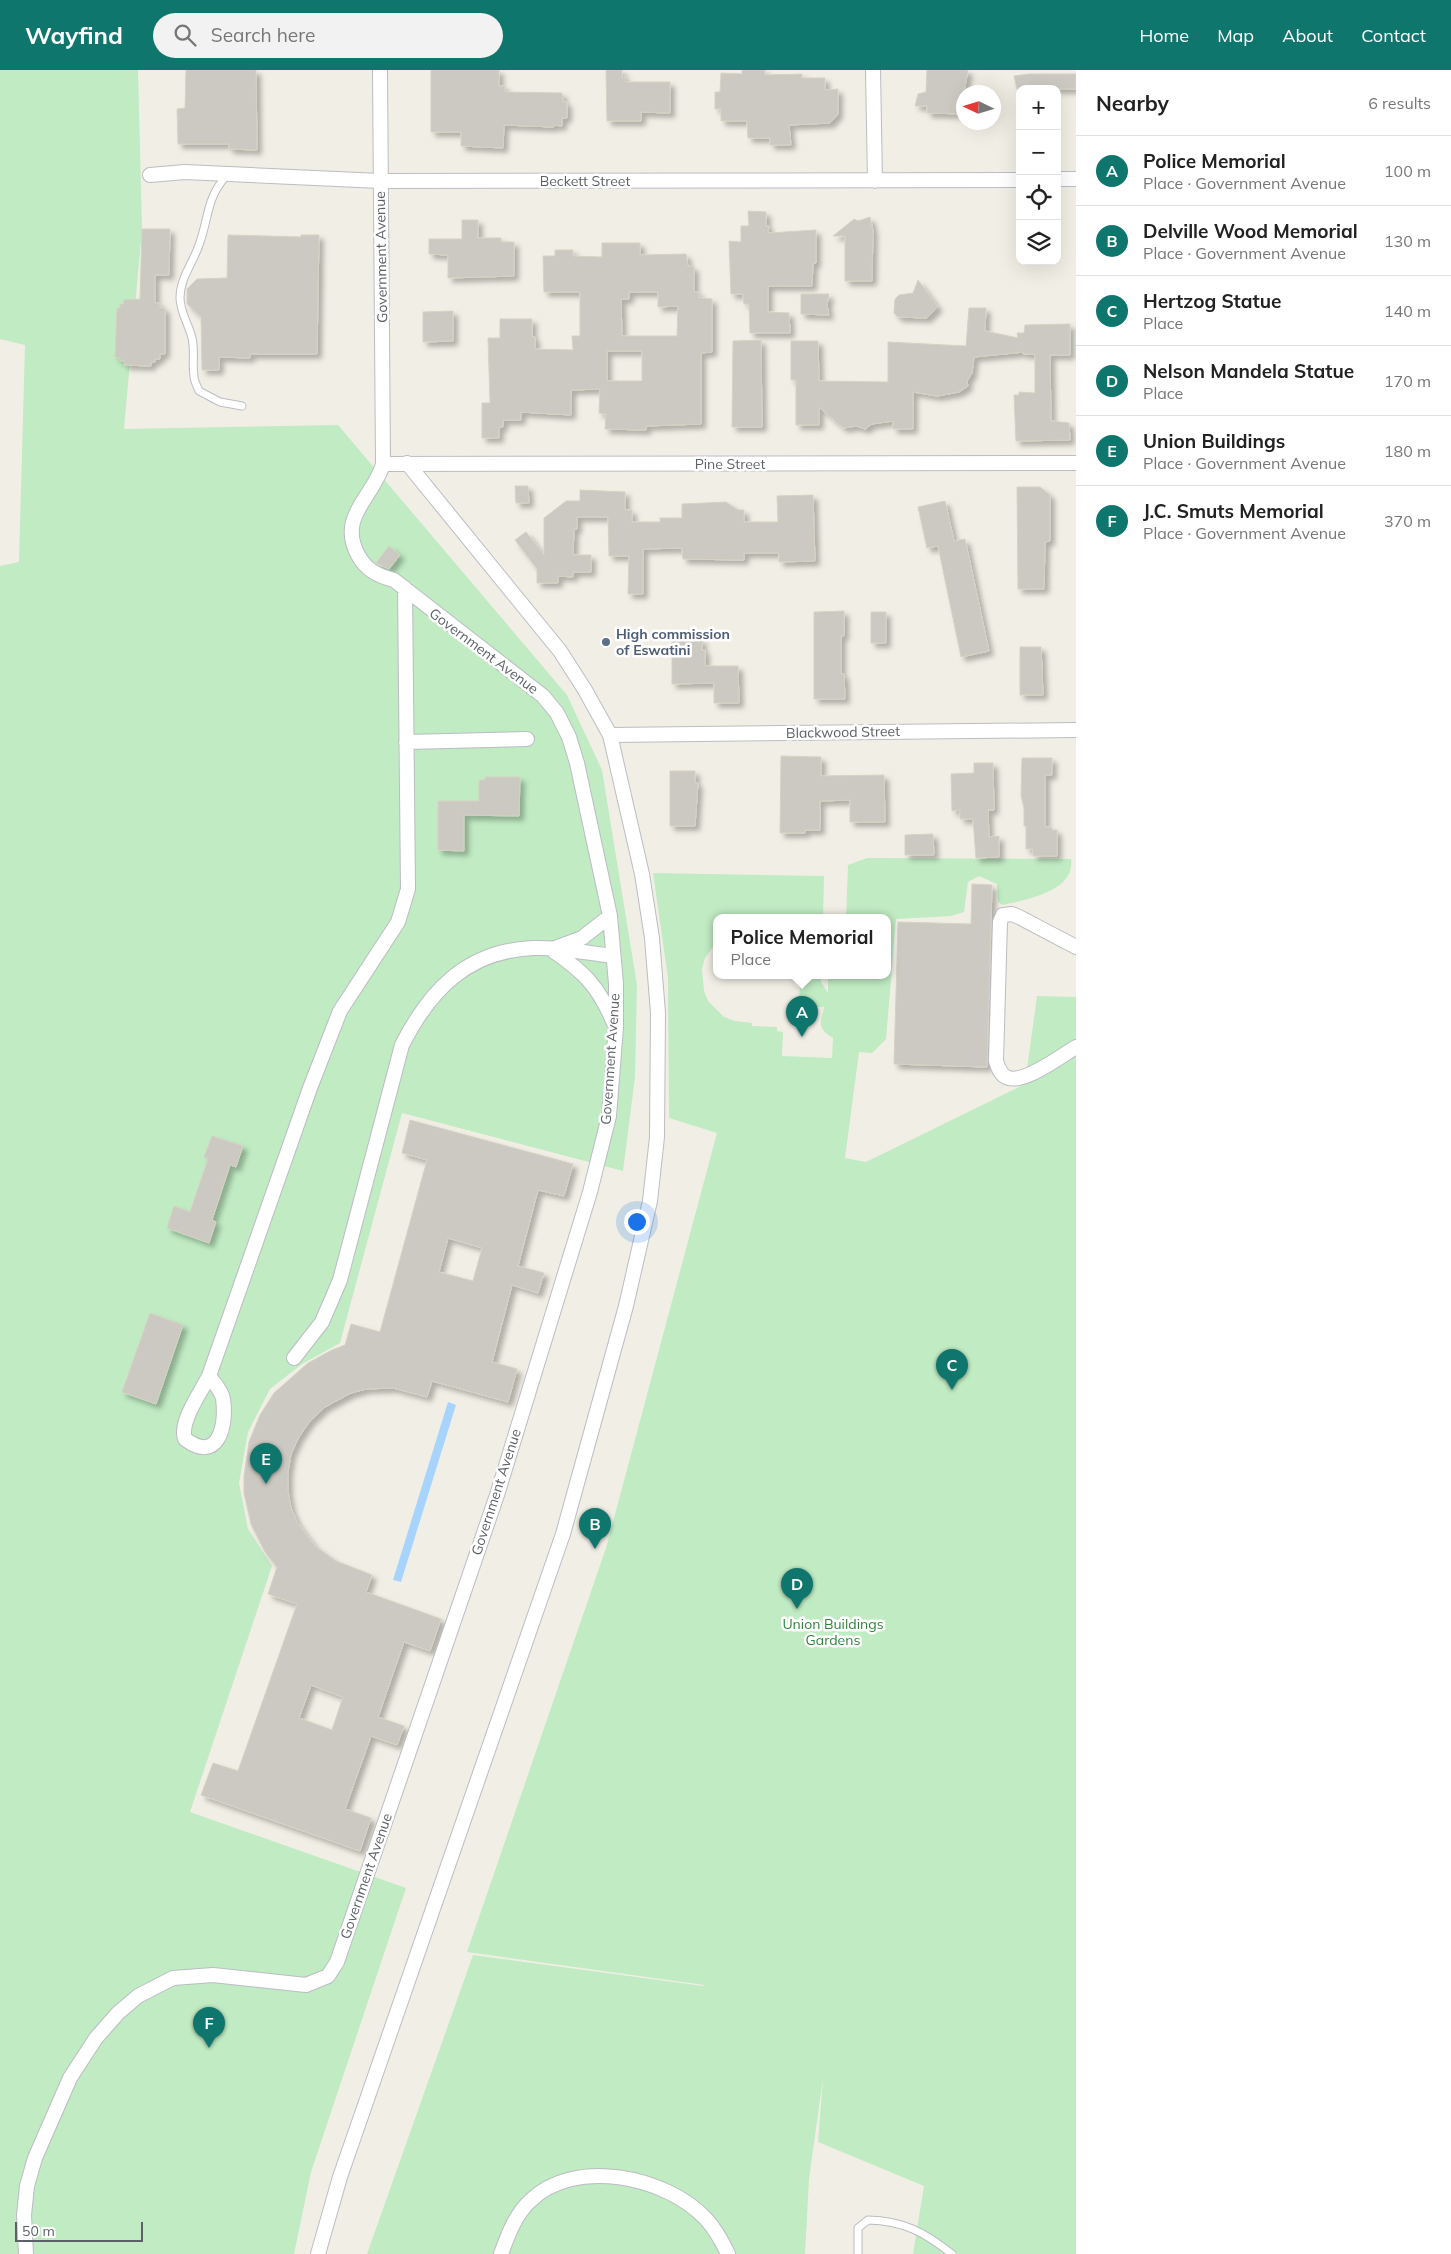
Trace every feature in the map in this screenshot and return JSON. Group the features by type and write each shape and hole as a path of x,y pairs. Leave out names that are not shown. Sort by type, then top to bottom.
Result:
{"street":[{"name":"Government Avenue","path":"26,2254 24,2215 27,2186 35,2158 70,2078 96,2038 118,2013 138,1996 173,1978 213,1975 306,1984 328,1976 337,1962 496,1495 590,1192 609,1116 616,1027 610,916 577,763 569,737 557,713 543,696 394,580 376,576 359,558 353,545 351,529 355,514 378,479 383,464 380,70"},
{"path":"873,70 875,181"},
{"name":"Beckett Street","path":"150,175 184,172 380,181 1016,180"},
{"path":"1061,179 1076,179"},
{"name":"Pine Street","path":"383,464 1076,463"},
{"path":"318,2254 337,2185 563,1534 626,1306 650,1201 658,1137 658,1013 648,905 610,735 585,690 560,651 407,464"},
{"path":"209,1376 223,1398 220,1438 214,1445 207,1448 197,1447 185,1439 183,1431 185,1421 209,1376 310,1088 340,1011 398,922 408,889 405,588"},
{"name":"Blackwood Street","path":"610,735 1076,730"},
{"path":"406,742 527,739"},
{"path":"1076,947 1020,917 1012,914 1003,915 1000,922 996,1061 1000,1072 1006,1077 1020,1079 1076,1047"},
{"path":"550,949 582,938 610,916"},
{"path":"294,1358 322,1322 340,1280 402,1045 416,1016 438,990 460,971 496,954 534,948 613,956"},
{"path":"550,949 580,971 595,986 616,1027"},
{"path":"501,2254 510,2230 520,2212 541,2192 570,2178 613,2176 663,2190 685,2203 705,2218 719,2235 728,2254"}],"lane":[{"path":"227,175 213,194 207,209 200,244 182,280 180,300 192,338 195,358 194,376 199,391 220,402 242,406"},
{"path":"858,2254 858,2228 868,2220 889,2222 920,2230 952,2254"}],"green space":[{"path":"0,70 138,70 142,229 124,429 338,425 567,695 602,770 637,985 635,1077 623,1171 402,1113 340,1343 302,1364 270,1389 248,1432 239,1483 248,1529 272,1566 190,1812 406,1888 311,2172 294,2254 0,2254 0,566 19,562 25,345 0,339"},
{"name":"Union Buildings Gardens","path":"867,858 1071,859 1070,870 1065,879 1057,887 1035,897 1003,905 998,902 997,884 979,876 968,882 964,912 951,916 896,919 891,979 891,914 846,914 848,865"},
{"name":"Union Buildings Gardens","path":"653,873 824,876 823,914 713,914 713,947 705,958 702,969 704,991 708,1001 724,1017 735,1021 752,1023 752,1026 777,1027 777,1031 783,1032 782,1056 832,1058 833,1038 824,1031 821,1025 824,1007 799,1006 800,979 821,979 828,993 828,979 891,979 886,1039 872,1053 859,1052 845,1158 866,1162 1025,1084 1037,996 1076,997 1076,2254 913,2254 924,2186 818,2142 823,2078 809,2179 805,2254 367,2254 473,1955 704,1985 467,1952 606,1548 717,1133 669,1118 668,978"}],"water":[{"path":"448,1402 456,1405 401,1582 393,1580"}],"building":[{"path":"186,70 256,70 257,150 229,149 229,144 178,144 177,109 185,108"},
{"path":"431,70 499,70 499,86 505,86 505,92 562,93 563,102 567,102 567,118 562,118 562,126 554,125 554,127 504,125 503,148 461,146 461,132 431,132"},
{"path":"606,70 622,70 622,78 626,77 625,82 670,82 670,113 641,112 641,121 607,121"},
{"path":"742,70 765,70 765,75 802,74 802,78 825,78 825,90 838,89 838,114 830,123 789,125 791,145 770,145 770,138 748,138 747,121 721,121 721,109 715,109 715,92 720,92 721,73 742,74"},
{"path":"927,70 968,70 965,85 956,85 956,114 927,113 927,106 915,106 918,94 926,92"},
{"path":"1029,74 1076,74 1076,89 1061,89 1061,85 1016,85 1014,76"},
{"path":"748,211 766,212 766,226 769,226 768,233 816,230 816,263 813,263 812,286 768,286 768,312 789,313 790,333 750,333 749,304 744,304 743,294 731,294 729,241 741,242 741,226 749,226"},
{"path":"870,217 873,231 872,281 845,281 845,236 833,236 854,219 858,221"},
{"path":"462,220 478,220 478,238 501,238 501,242 514,242 514,276 448,278 448,255 429,254 429,239 462,239"},
{"path":"142,229 170,229 169,275 155,275 155,303 160,303 160,308 165,308 165,354 160,354 160,359 155,359 155,362 151,362 151,366 124,365 125,361 120,361 120,358 115,357 117,308 120,308 120,304 124,304 123,300 140,299"},
{"path":"228,235 301,237 301,235 319,235 317,354 250,354 250,358 219,357 219,370 202,370 201,317 187,304 187,289 197,279 227,278"},
{"path":"602,243 640,243 640,255 686,254 688,266 694,267 694,292 699,292 699,298 712,299 712,352 701,353 701,424 646,426 646,430 605,429 606,414 599,413 600,389 571,390 571,415 521,412 521,420 503,420 503,427 499,427 499,438 482,438 482,403 490,403 488,338 500,338 500,319 532,319 532,337 535,337 535,349 573,350 572,336 580,336 580,292 544,292 543,256 555,256 555,250 573,250 573,256 602,257","holes":["629,292 658,292 658,307 678,306 677,336 622,336 621,299 629,299","607,351 642,351 642,381 607,381"]},
{"path":"918,280 938,307 927,318 898,317 894,313 895,299 899,295 913,293"},
{"path":"801,294 829,294 827,305 829,315 801,314"},
{"path":"969,308 986,308 985,331 1018,338 1017,333 1024,333 1025,325 1070,324 1070,355 1050,355 1051,421 1069,423 1070,440 1016,441 1014,395 1019,395 1019,392 1035,393 1035,354 1023,354 1024,352 974,357 972,373 967,381 968,386 959,392 937,396 913,392 913,429 893,429 893,421 872,424 865,429 856,426 843,428 819,407 819,425 796,425 796,380 791,380 791,341 818,341 819,381 888,382 888,342 966,346"},
{"path":"453,311 453,341 423,342 423,312"},
{"path":"761,340 762,427 732,427 733,341"},
{"path":"515,486 528,486 529,503 516,503"},
{"path":"1017,487 1040,487 1050,495 1050,541 1045,542 1044,589 1018,589"},
{"path":"580,490 625,492 625,510 632,510 632,522 660,522 660,518 682,518 682,504 726,502 738,510 744,510 744,522 778,522 777,496 813,495 815,561 779,562 779,553 744,553 744,560 683,559 682,548 643,549 643,594 628,594 629,556 609,556 608,517 577,517 577,529 574,529 573,555 591,555 591,572 573,572 573,577 558,576 558,583 537,583 537,569 515,540 526,532 544,555 544,518 566,501 580,501"},
{"path":"945,501 954,541 965,539 989,651 961,657 938,546 927,548 918,507"},
{"path":"389,546 400,555 389,569 376,563"},
{"path":"844,611 844,636 841,636 841,674 844,674 845,699 814,699 814,612"},
{"path":"871,612 886,612 886,643 871,643"},
{"path":"702,639 702,650 705,650 705,666 738,666 739,703 714,703 714,683 672,684 672,640"},
{"path":"1020,647 1041,647 1043,695 1020,695"},
{"path":"781,756 821,757 821,776 884,775 885,822 850,822 850,800 820,801 820,830 805,830 805,833 780,833"},
{"path":"1022,758 1052,758 1052,775 1045,775 1045,827 1057,830 1057,856 1033,856 1033,849 1026,849 1026,826 1024,826 1024,808 1021,795"},
{"path":"974,763 993,763 994,810 988,810 989,837 999,836 999,857 976,858 973,819 960,819 960,810 952,811 951,774 974,773"},
{"path":"670,771 695,771 695,783 698,783 695,826 670,826"},
{"path":"485,777 520,777 519,816 464,815 464,851 438,850 438,801 479,801 479,780 485,780"},
{"path":"933,834 934,855 905,855 905,835"},
{"path":"972,884 992,885 987,1067 894,1064 898,922 971,924"},
{"path":"410,1120 573,1164 564,1196 538,1190 518,1266 544,1273 538,1293 512,1285 492,1362 517,1369 508,1402 432,1381 427,1397 393,1388 366,1389 351,1393 325,1407 310,1421 299,1437 291,1454 288,1472 288,1491 291,1508 297,1522 315,1546 336,1561 372,1575 366,1592 441,1619 430,1651 404,1642 378,1717 404,1726 397,1745 371,1736 345,1809 371,1818 360,1851 201,1795 213,1763 238,1771 297,1604 268,1594 277,1567 265,1552 251,1524 244,1493 244,1476 249,1442 260,1415 274,1393 308,1363 345,1345 351,1324 380,1332 427,1160 402,1153","holes":["448,1238 482,1248 473,1281 439,1272","311,1685 343,1697 332,1730 299,1718"]},
{"path":"212,1136 243,1146 236,1167 230,1165 212,1220 216,1222 209,1243 167,1228 174,1206 190,1212 208,1159 204,1157"},
{"path":"150,1313 183,1325 156,1404 122,1392"}],"place":[{"name":"High commission of Eswatini","path":"606,642"},
{"name":"Police Memorial","path":"802,1037"},
{"name":"Hertzog Statue","path":"952,1390"},
{"name":"Union Buildings","path":"266,1484"},
{"name":"Delville Wood Memorial","path":"595,1549"},
{"name":"Nelson Mandela Statue","path":"797,1609"},
{"name":"J.C. Smuts Memorial","path":"209,2048"}]}
